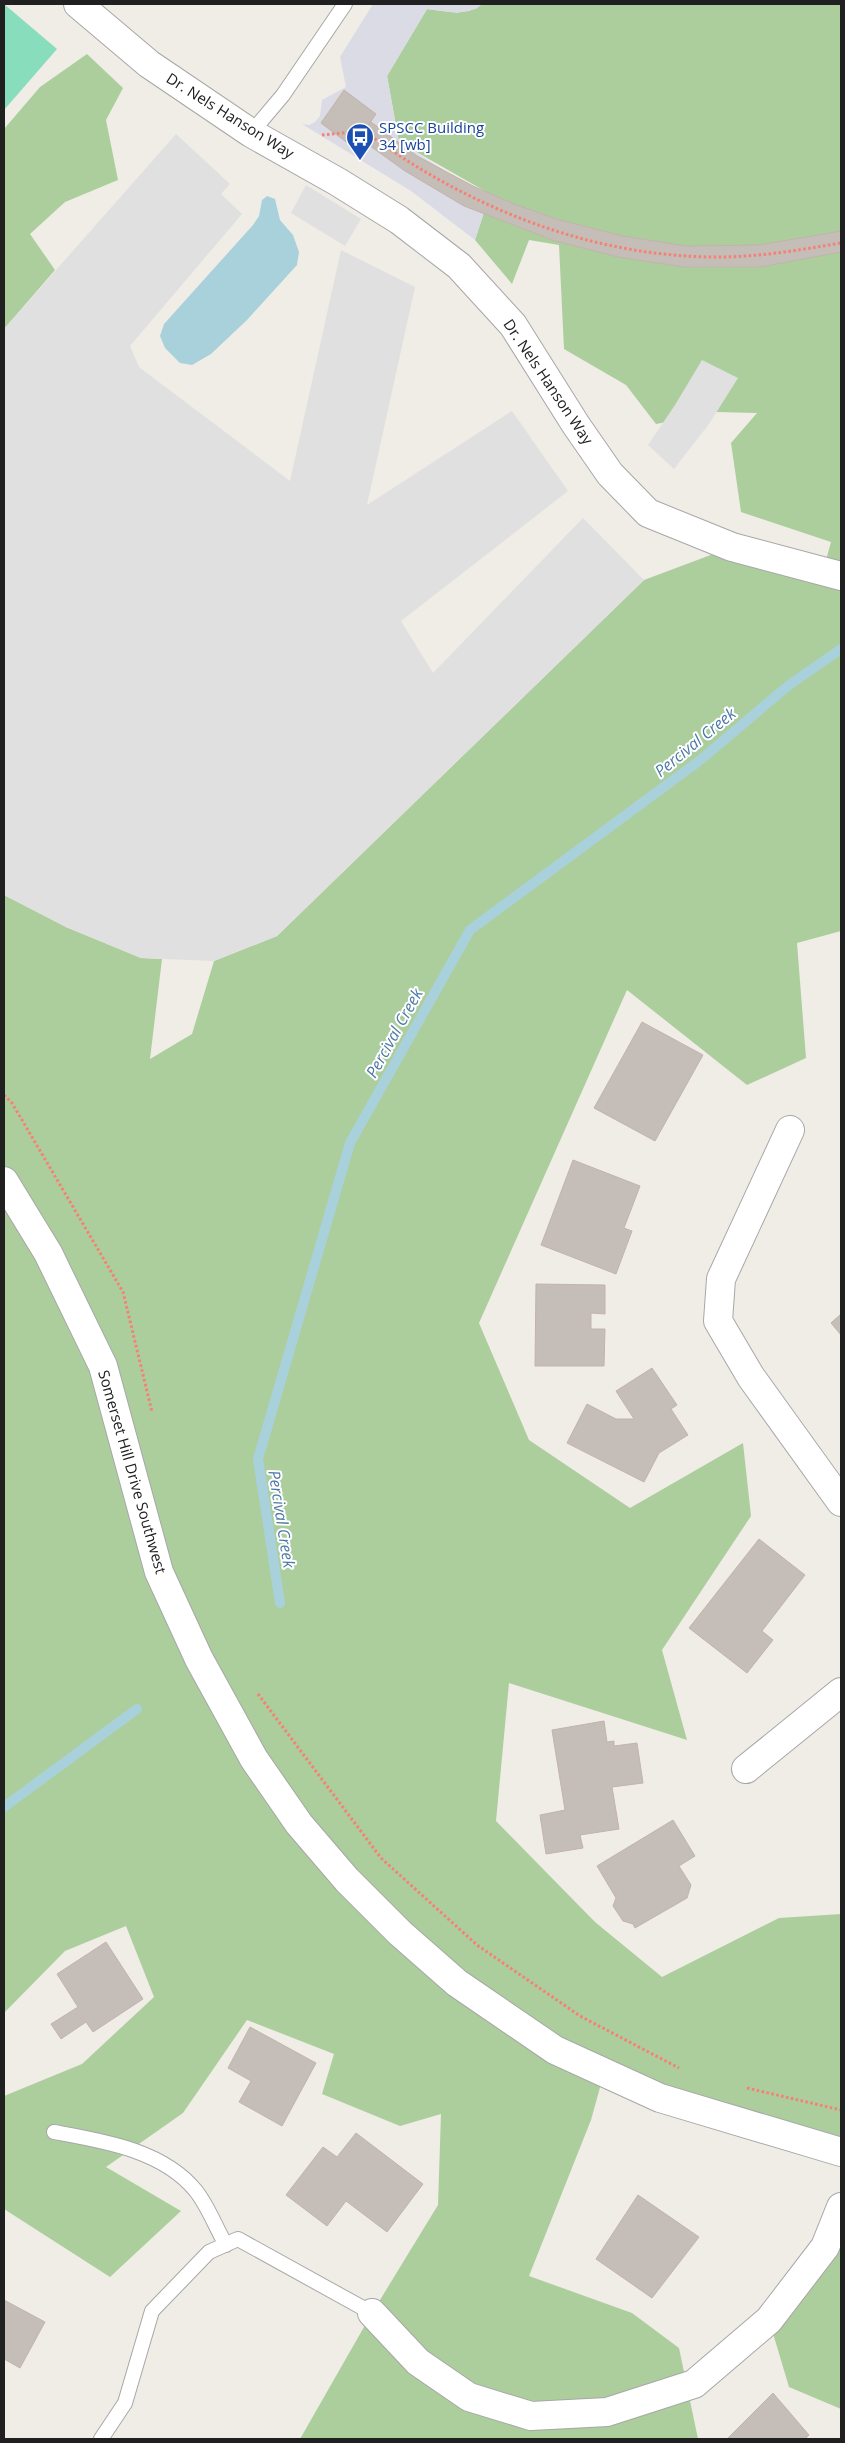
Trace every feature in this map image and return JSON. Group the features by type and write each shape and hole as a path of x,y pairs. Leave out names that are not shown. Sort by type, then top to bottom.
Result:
{"street":[{"name":"Dr. Nels Hanson Way","path":"78,4 149,64 251,133 338,182 399,220 459,266 513,325 576,425 617,481 648,513 732,547 841,576"},
{"path":"790,1130 721,1278 718,1320 751,1377 841,1502"},
{"name":"Somerset Hill Drive Southwest","path":"4,1181 48,1254 102,1366 159,1572 199,1658 254,1760 298,1824 347,1880 400,1933 457,1983 554,2050 660,2098 841,2152"},
{"path":"746,1769 841,1692"},
{"path":"372,2313 418,2362 469,2397 531,2416 607,2412 694,2384 769,2320 825,2247 841,2207"}],"lane":[{"path":"251,133 283,95 345,4"},
{"path":"54,2132 102,2140 171,2168 196,2191 226,2245"},
{"path":"101,2439 125,2404 152,2311 209,2252 238,2239 372,2313"}],"path":[{"path":"337,135 364,131 418,168 493,207 572,235 622,248 716,257 758,255 841,243"},
{"path":"4,1095 12,1103 123,1292 153,1418"},
{"path":"254,1689 381,1858 477,1945 580,2016 682,2070"},
{"path":"746,2088 841,2110"}],"green space":[{"path":"4,4 57,49 4,110"},
{"path":"482,4 841,4 841,931 797,943 806,1058 747,1085 627,990 479,1323 529,1440 630,1508 743,1443 751,1516 662,1650 687,1740 509,1683 496,1821 595,1922 662,1977 779,1918 841,1914 841,2152 604,2073 591,2120 529,2276 632,2313 679,2348 698,2439 300,2439 372,2313 438,2205 441,2114 400,2126 322,2094 334,2054 247,2020 183,2113 106,2167 181,2211 110,2277 4,2209 4,2096 82,2064 154,1997 126,1926 65,1951 4,2013 4,895 66,927 141,958 162,959 150,1059 192,1034 214,961 277,936 644,580 732,547 823,571 831,542 741,512 731,443 757,413 717,412 656,424 626,385 564,349 559,245 529,240 512,284 475,240 490,194 399,142 387,76 427,9 463,12 470,11"},
{"path":"87,54 123,88 106,120 118,180 65,202 30,234 55,270 4,329 4,129 40,87"},
{"path":"841,2207 841,2409 789,2387 769,2320"}],"shaded area":[{"path":"373,4 482,4 476,9 457,13 427,9 387,76 399,142 455,177 490,194 475,240 411,191 302,124 309,125 315,122 320,116 322,100 346,87 340,57"},
{"path":"176,134 230,184 221,194 242,214 130,346 139,367 290,481 341,250 415,287 367,505 512,411 568,491 401,621 433,673 583,518 644,580 277,936 214,961 141,958 66,927 4,895 4,329"},
{"path":"306,185 361,219 345,246 291,213"},
{"path":"702,360 738,378 709,424 674,469 648,445"}],"water":[{"path":"267,196 275,199 280,220 293,235 299,252 297,265 247,320 211,354 192,365 180,363 165,348 160,336 164,324 253,225 259,216 262,200"}],"building":[{"path":"344,90 376,114 353,147 321,123"},
{"path":"371,122 417,156 473,186 514,204 560,220 623,236 686,246 759,245 841,231 841,252 761,267 683,267 618,257 555,241 464,206 405,171 359,138"},
{"path":"642,1022 703,1055 655,1141 594,1108"},
{"path":"573,1160 640,1186 624,1228 632,1231 616,1274 541,1245"},
{"path":"536,1284 605,1285 605,1314 591,1313 591,1329 605,1329 604,1366 535,1366"},
{"path":"841,1314 841,1335 831,1323"},
{"path":"652,1368 677,1405 671,1409 688,1435 659,1453 644,1482 567,1443 587,1404 616,1419 634,1419 616,1391"},
{"path":"759,1539 805,1575 762,1631 773,1640 747,1673 689,1628"},
{"path":"604,1721 607,1742 614,1741 614,1746 637,1743 643,1783 612,1787 619,1829 580,1835 583,1848 546,1854 540,1815 565,1810 552,1730"},
{"path":"673,1820 695,1856 679,1866 691,1885 687,1898 635,1928 633,1924 623,1921 613,1906 616,1898 597,1866"},
{"path":"106,1942 143,1999 93,2032 86,2022 61,2039 51,2024 78,2007 57,1974"},
{"path":"250,2027 316,2063 282,2126 239,2102 251,2081 228,2068"},
{"path":"356,2133 423,2184 387,2232 346,2201 327,2226 286,2195 323,2147 337,2157"},
{"path":"638,2195 699,2237 652,2298 596,2259"},
{"path":"4,2300 45,2322 20,2368 4,2359"},
{"path":"773,2393 809,2435 805,2439 727,2439"}],"waterway":[{"name":"Percival Creek","path":"280,1603 258,1459 350,1143 470,930 699,761 789,685 841,649"},
{"name":"Percival Creek","path":"4,1807 137,1709"}],"place":[{"name":"SPSCC Building 34 [wb]","path":"360,161"}]}
